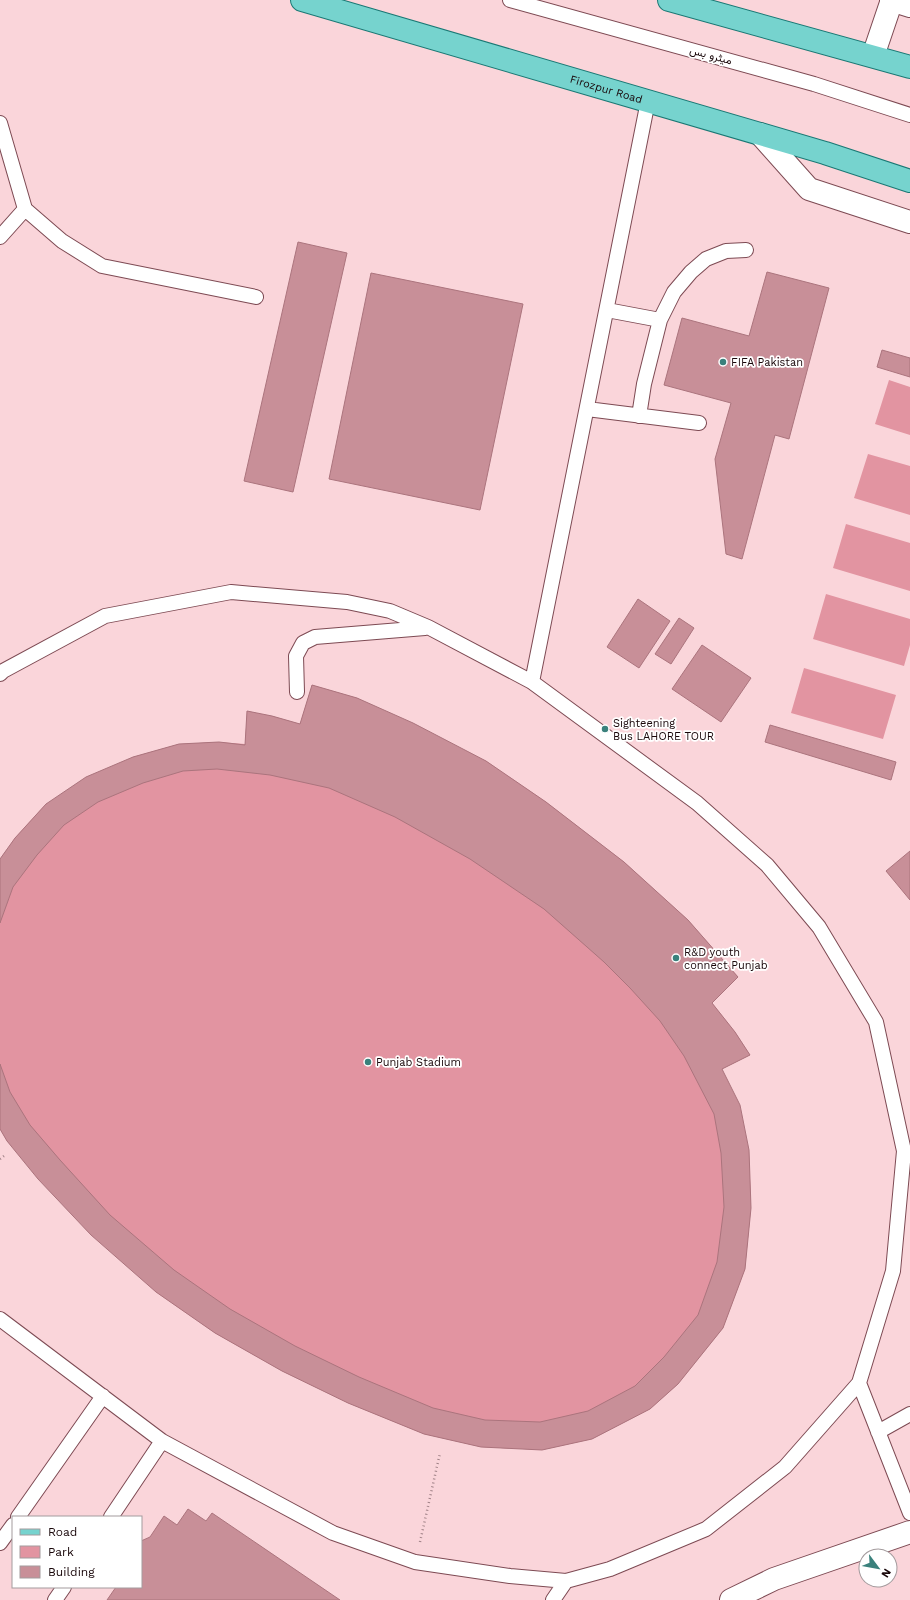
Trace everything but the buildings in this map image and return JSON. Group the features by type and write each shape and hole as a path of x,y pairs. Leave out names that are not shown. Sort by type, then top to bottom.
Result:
{"main road":[{"name":"Firozpur Road","path":"302,0 826,153 910,181"},
{"path":"668,0 910,66"}],"street":[{"path":"873,56 892,0 910,6"},
{"path":"760,134 809,189 910,222"},
{"path":"731,1600 774,1579 910,1532"}],"lane":[{"name":"میٹرو بس","path":"510,0 814,84 910,115"},
{"path":"532,682 648,101"},
{"path":"0,122 25,209 62,241 102,266 256,297"},
{"path":"0,237 25,209"},
{"path":"639,416 644,384 660,320 674,292 691,272 706,259 726,251 746,250"},
{"path":"607,310 660,320"},
{"path":"587,409 699,423"},
{"path":"0,674 105,616 231,592 347,602 390,610 428,627 532,682 697,803 767,865 819,927 876,1022 904,1151 893,1271 859,1383 785,1467 706,1529 610,1569 566,1581 510,1576 415,1562 333,1533 162,1441 0,1319"},
{"path":"297,692 296,656 303,643 315,637 428,627"},
{"path":"859,1383 910,1512"},
{"path":"19,1516 103,1396"},
{"path":"878,1432 910,1414"},
{"path":"112,1516 162,1441"},
{"path":"0,1543 12,1525"},
{"path":"553,1600 566,1581"},
{"path":"55,1600 63,1588"}],"path":[{"path":"0,1159 4,1156"},
{"path":"415,1562 440,1453"}],"green space":[{"path":"889,380 910,387 910,435 875,424"},
{"path":"868,454 910,466 910,515 854,498"},
{"path":"846,524 910,543 910,591 833,568"},
{"path":"826,594 910,619 910,645 904,666 813,639"},
{"path":"804,668 896,695 883,739 791,713"},
{"name":"Punjab Stadium","path":"312,685 357,698 486,761 546,802 624,862 688,920 738,977 712,1003 735,1032 750,1055 722,1069 749,1150 751,1208 745,1269 723,1328 678,1384 650,1409 592,1439 542,1450 481,1447 424,1434 348,1403 282,1371 215,1333 156,1292 7,1141 0,1129 0,859 15,838 46,804 133,757 179,744 219,742 245,744 247,711 300,724"}],"place":[{"name":"FIFA Pakistan","path":"723,362"},
{"name":"Sighteening Bus LAHORE TOUR","path":"605,729"},
{"name":"R&D youth connect Punjab","path":"676,958"},
{"name":"Punjab Stadium","path":"368,1062"}]}
